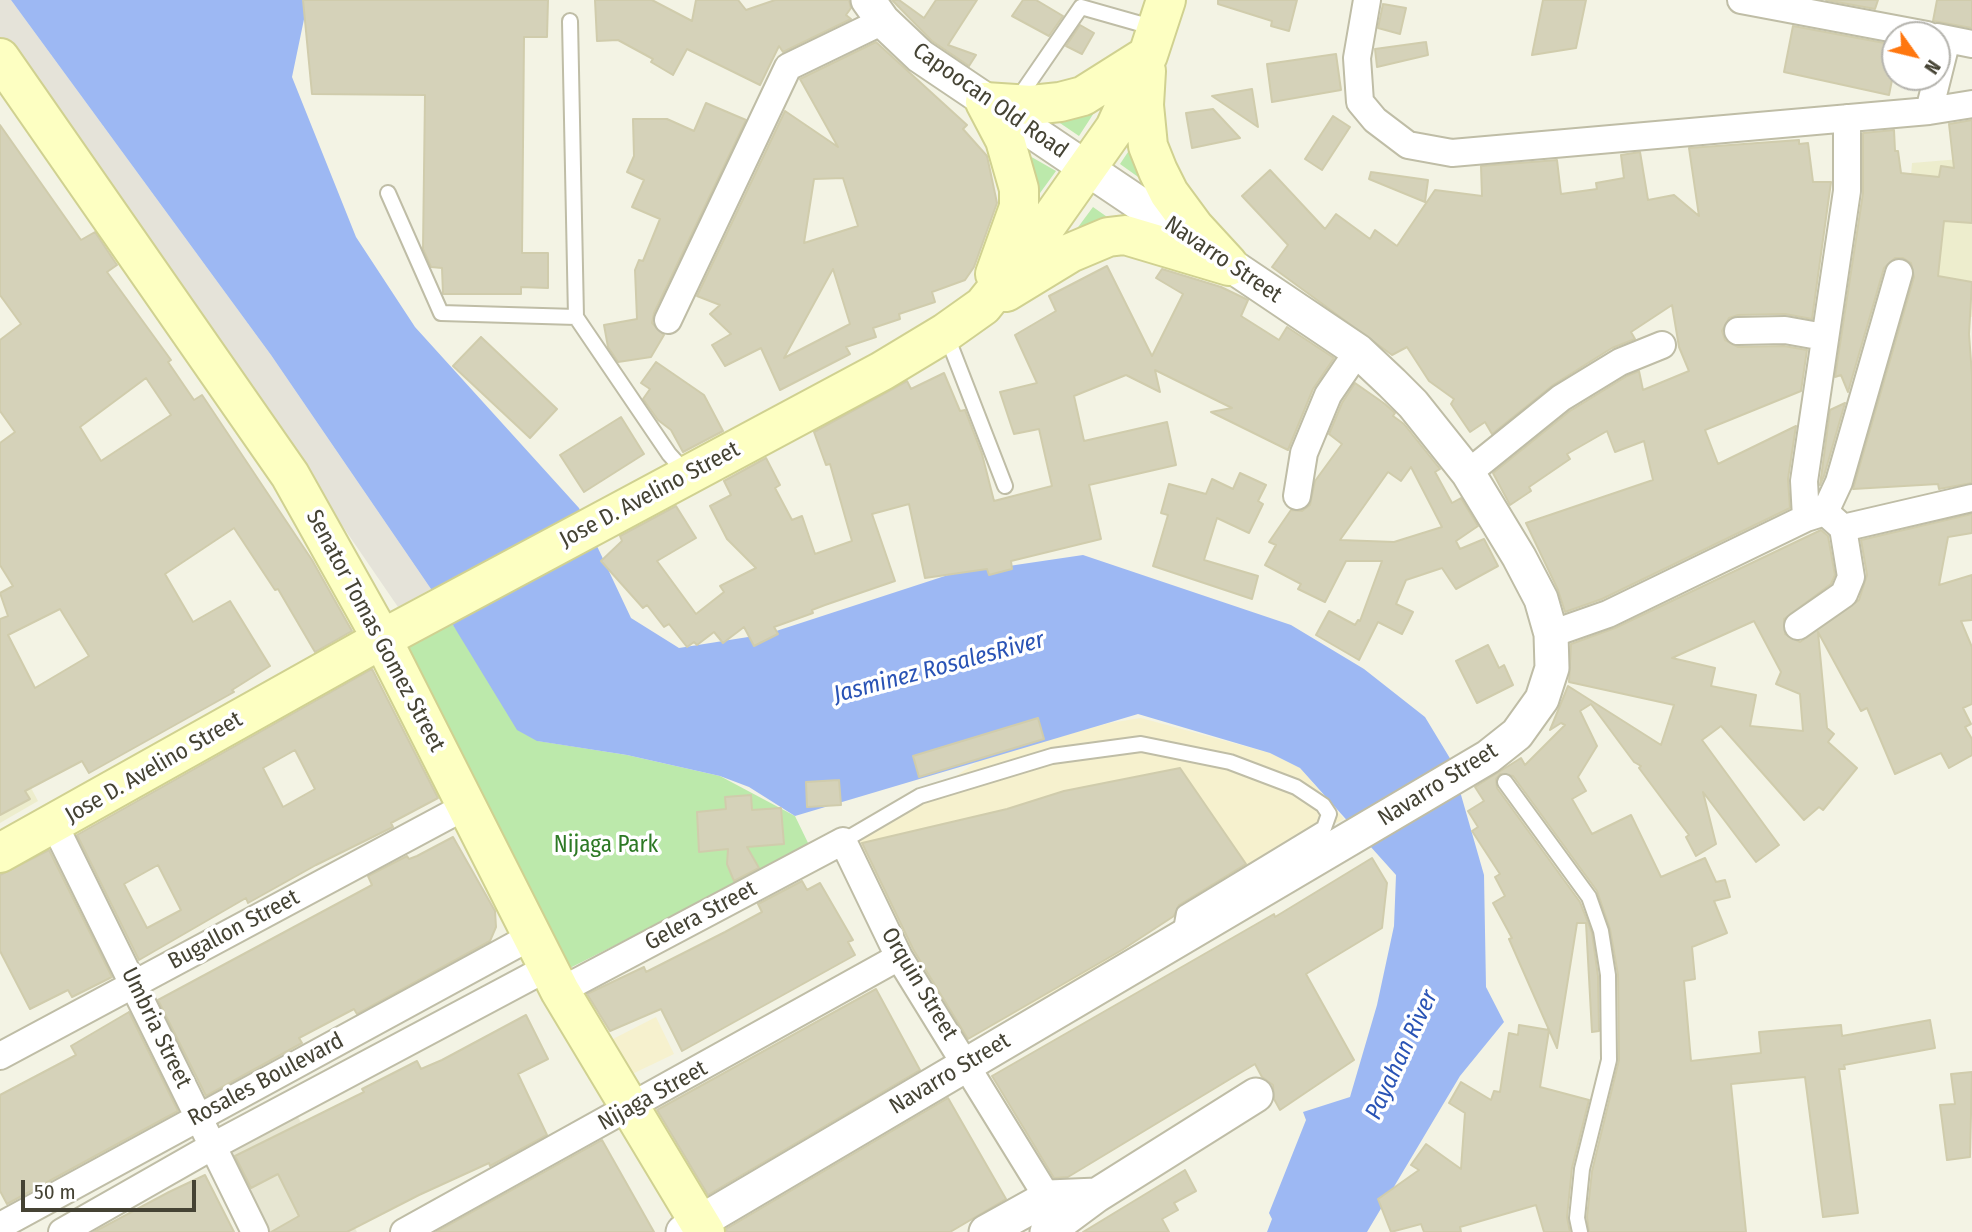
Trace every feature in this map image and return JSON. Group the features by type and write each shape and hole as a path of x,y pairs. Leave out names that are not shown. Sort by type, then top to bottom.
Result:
{"main road":[{"path":"983,306 1019,207 1019,189 1005,140 1000,103 1060,102 1083,96 1104,85 1157,28"},
{"path":"1157,28 1144,105 1148,146 1169,193 1194,227 1229,266"},
{"name":"Jose D. Avelino Street","path":"0,853 382,639 615,513 690,476 945,333 983,306 1088,169 1115,128 1157,28"},
{"name":"Senator Tomas Gomez Street","path":"0,58 290,475 382,639 546,965 631,1109 696,1229"},
{"path":"983,306 1070,253 1108,237 1125,235 1146,239 1229,266"}],"street":[{"path":"1367,0 1356,58 1360,102 1376,120 1408,145 1452,153 1929,111 1972,104"},
{"path":"1741,0 1881,27"},
{"path":"668,320 788,67 875,11"},
{"name":"Capoocan Old Road","path":"875,11 920,56 1000,103 1088,169"},
{"path":"1929,111 1934,91"},
{"path":"1798,626 1844,594 1851,577 1825,519 1804,481 1847,191 1847,118"},
{"name":"Navarro Street","path":"696,1229 967,1063 1460,774 1517,734 1542,699 1552,668 1551,634 1541,599 1519,557 1468,474 1413,404 1358,351 1088,169"},
{"path":"1825,519 1839,482 1899,272"},
{"path":"1738,331 1785,330 1824,337"},
{"path":"1468,474 1561,398 1620,362 1662,345"},
{"path":"1297,496 1304,453 1328,395 1358,351"},
{"path":"1551,634 1619,609 1825,519 1972,498"},
{"name":"Bugallon Street","path":"0,1056 467,804"},
{"name":"Umbria Street","path":"54,824 256,1232"},
{"name":"Gelera Street","path":"546,965 843,841"},
{"name":"Orquin Street","path":"843,841 899,957 967,1063 1056,1221"},
{"name":"Nijaga Street","path":"404,1232 631,1109 899,957"},
{"name":"Rosales Boulevard","path":"2,1226 199,1116 546,965"},
{"name":"Rosales Boulevard","path":"62,1232 546,965"},
{"path":"986,1232 1056,1221 1256,1095"}],"lane":[{"path":"1000,103 1081,7 1157,28"},
{"path":"570,21 576,317 669,454 690,476"},
{"path":"388,193 441,313 576,317"},
{"path":"945,333 956,353 1004,486"},
{"path":"843,841 920,796 1052,756 1141,744 1230,762 1296,787 1323,805 1329,814 1324,828 1184,913 1180,939"},
{"path":"1505,782 1590,897 1601,931 1608,975 1609,1060 1582,1169 1577,1218 1580,1232"}],"shaded area":[{"path":"0,0 11,0 271,355 431,589 398,607 156,254 0,38"},
{"path":"1972,158 1972,317 1900,318 1912,163"},
{"path":"1141,718 1270,753 1300,768 1344,819 1248,866 1106,962 959,1045 856,844 984,757 1109,723"},
{"path":"0,730 38,801 0,823"},
{"path":"656,1017 674,1054 628,1076 611,1040"},
{"path":"298,1117 357,1232 265,1232 226,1155"}],"green space":[{"path":"1101,102 1079,136 1054,119"},
{"path":"1136,140 1148,184 1120,164"},
{"path":"1028,155 1056,171 1027,211"},
{"path":"1093,207 1120,226 1070,238"},
{"name":"Nijaga Park","path":"448,618 538,741 627,755 720,776 795,816 810,847 564,971 399,648"}],"water":[{"path":"11,0 308,0 292,77 356,237 415,327 579,508 631,618 679,648 767,634 948,575 1083,555 1291,625 1364,669 1425,717 1451,760 1484,875 1486,987 1504,1022 1460,1076 1367,1232 1267,1232 1272,1219 1269,1213 1306,1120 1303,1112 1350,1097 1377,1005 1394,926 1396,875 1300,768 1270,753 1138,714 795,816 749,787 720,776 627,755 537,741 517,730 431,589 271,355"}],"building":[{"path":"303,0 548,0 547,37 524,37 522,253 548,253 548,288 521,287 521,294 443,294 442,268 431,267 423,249 425,95 312,94"},
{"path":"595,0 652,0 692,21 696,0 738,0 746,10 775,0 849,0 851,8 846,15 851,19 783,52 779,46 760,85 687,49 673,75 651,62 653,59 618,40 597,41"},
{"path":"892,0 899,0 924,18 936,0 977,0 948,45 976,55 969,66 932,41"},
{"path":"1023,0 1036,0 1063,16 1049,36 1012,16"},
{"path":"1218,0 1297,0 1289,31 1271,26 1272,21 1218,4"},
{"path":"1543,0 1586,0 1576,48 1532,55"},
{"path":"1826,0 1878,0 1875,9"},
{"path":"1937,0 1972,0 1972,28 1951,24 1951,21 1933,21"},
{"path":"1383,4 1406,8 1400,34 1378,28"},
{"path":"1080,25 1094,33 1082,54 1066,46"},
{"path":"1793,26 1881,42 1881,91 1890,91 1889,95 1784,72"},
{"path":"876,42 967,125 963,129 987,156 997,203 974,267 965,280 932,292 935,302 899,314 900,319 873,328 876,337 846,347 850,354 780,390 761,348 725,366 712,345 731,334 710,314 720,305 697,296 785,111 838,147 800,79","holes":["843,178 858,226 804,243 814,179","833,269 850,324 784,358"]},
{"path":"1426,42 1428,55 1377,67 1375,49"},
{"path":"1336,54 1341,90 1272,102 1267,64"},
{"path":"1252,89 1258,127 1212,96"},
{"path":"706,103 746,120 654,313 652,323 664,335 651,357 618,362 608,347 604,325 637,319 635,270 639,260 643,261 660,219 632,207 644,180 627,172 634,156 633,119 667,119 694,131"},
{"path":"1213,109 1240,138 1192,148 1186,113"},
{"path":"1333,116 1350,127 1322,170 1305,159"},
{"path":"1972,120 1972,223 1944,221 1938,276 1972,282 1969,334 1972,375 1972,483 1939,489 1938,484 1853,489 1914,277 1911,263 1903,258 1895,258 1884,268 1848,392 1841,375 1835,377 1863,193 1863,133 1894,130 1895,151 1898,151 1901,173 1939,177 1941,166 1954,168 1949,124"},
{"path":"0,125 81,240 95,232 117,265 107,272 171,360 168,362 194,400 202,395 312,560 352,631 315,652 278,589 275,590 234,528 165,574 193,622 230,601 270,666 232,690 234,692 89,773 82,761 25,791 30,799 0,815 0,619 8,616 0,593 13,586 0,565 0,443 15,432 0,411 0,340 21,324 0,295","holes":["146,378 171,415 101,461 80,427","60,609 89,656 35,688 8,635"]},
{"path":"1799,140 1799,144 1808,143 1813,182 1831,182 1812,319 1785,314 1738,315 1729,318 1722,331 1725,340 1738,347 1784,346 1807,350 1801,391 1705,430 1718,464 1796,426 1788,479 1790,508 1602,599 1565,612 1558,590 1526,523 1653,480 1644,441 1615,452 1607,431 1567,454 1570,459 1529,487 1531,491 1510,505 1493,473 1570,411 1627,376 1639,371 1643,390 1689,371 1679,347 1672,305 1631,332 1635,339 1612,348 1553,385 1492,434 1485,422 1470,432 1451,404 1454,399 1429,381 1407,347 1392,355 1272,267 1288,245 1242,196 1270,170 1325,229 1336,214 1370,239 1375,230 1397,246 1435,190 1482,196 1481,166 1557,160 1561,194 1597,189 1596,183 1624,178 1621,155 1640,152 1648,200 1674,195 1699,216 1689,148"},
{"path":"1371,172 1428,180 1425,202 1369,179"},
{"path":"1107,266 1152,356 1183,294 1156,278 1162,269 1221,287 1248,300 1241,316 1279,340 1287,327 1334,358 1313,389 1288,450 1211,412 1232,408 1155,370 1160,392 1126,375 1074,396 1084,441 1167,422 1176,465 1089,485 1101,539 1011,561 1012,569 989,575 987,569 925,578 909,504 872,514 895,581 825,605 812,610 813,613 774,627 778,634 754,646 744,627 723,643 714,632 697,645 694,642 687,647 669,624 664,627 647,605 643,608 601,561 622,541 620,536 676,506 696,538 657,561 696,614 724,592 720,586 756,568 727,539 710,506 731,495 724,481 766,458 780,485 775,488 792,520 802,516 815,554 852,541 830,464 826,465 814,432 907,381 911,389 944,373 960,411 965,410 982,454 994,501 1052,486 1039,429 1014,434 1000,392 1037,383 1015,335 1056,311 1049,296"},
{"path":"481,337 557,409 530,438 453,366"},
{"path":"656,362 704,395 723,431 683,452 671,430 658,420 643,399 650,389 641,383"},
{"path":"1355,383 1395,413 1393,416 1404,424 1440,469 1435,472 1452,503 1461,498 1478,526 1456,541 1460,549 1484,539 1498,566 1456,589 1442,568 1406,580 1396,604 1413,612 1402,634 1378,622 1359,660 1316,635 1329,611 1355,625 1360,621 1382,561 1346,561 1325,602 1298,589 1301,584 1265,565 1276,545 1269,542 1291,510 1302,511 1310,505 1315,481 1342,444 1329,434 1342,403","holes":["1411,467 1442,527 1394,542 1340,540 1388,472 1401,481"]},
{"path":"1845,403 1824,476 1820,485 1830,410"},
{"path":"621,417 644,454 584,492 560,455"},
{"path":"1240,473 1266,485 1258,501 1263,504 1249,533 1217,518 1204,560 1258,576 1252,599 1153,566 1168,515 1161,513 1169,484 1206,494 1212,479 1233,489"},
{"path":"1972,514 1972,533 1948,537 1939,585 1972,575 1972,620 1961,621 1972,647 1972,704 1963,708 1971,724 1965,727 1972,739 1972,755 1949,768 1941,753 1895,774 1867,708 1861,711 1818,632 1827,728 1834,734 1828,742 1857,768 1823,810 1819,807 1804,820 1721,726 1702,740 1779,845 1756,862 1703,792 1716,844 1696,856 1686,837 1689,835 1639,768 1641,766 1634,762 1591,704 1580,711 1597,746 1578,777 1586,791 1572,799 1592,834 1631,815 1661,877 1705,858 1716,882 1725,880 1730,897 1714,901 1727,933 1692,947 1695,979 1684,981 1691,1061 1761,1053 1759,1032 1841,1025 1842,1036 1930,1020 1935,1048 1844,1065 1845,1069 1839,1069 1858,1213 1823,1217 1805,1077 1731,1084 1746,1232 1589,1232 1587,1217 1592,1171 1619,1060 1618,975 1610,929 1597,891 1513,776 1500,774 1496,779 1497,788 1580,902 1592,933 1598,976 1599,1031 1592,1032 1586,923 1577,923 1557,1048 1509,939 1512,938 1493,903 1505,896 1495,877 1500,874 1472,831 1478,827 1468,811 1484,801 1475,787 1521,758 1525,765 1565,725 1561,723 1550,730 1568,686 1661,745 1674,705 1569,682 1571,644 1615,628 1821,530 1828,536 1835,575 1831,584 1784,619 1785,634 1800,642 1859,600 1867,575 1861,540","holes":["1754,621 1781,672 1776,684 1800,694 1803,731 1750,726 1756,695 1711,686 1715,668 1672,658"]},
{"path":"1488,645 1499,668 1504,665 1513,685 1477,703 1456,661"},
{"path":"372,669 438,798 391,823 393,827 248,903 246,898 139,960 77,835","holes":["295,750 315,789 283,807 263,768","158,865 181,910 147,928 124,884"]},
{"path":"1038,718 1044,739 919,777 913,756"},
{"path":"1180,768 1246,864 1179,905 1174,916 1122,950 968,1039 913,949 862,843 1007,809 1064,791"},
{"path":"839,780 841,805 807,807 806,782"},
{"path":"751,795 752,810 781,808 784,844 747,847 759,868 734,881 727,864 728,849 699,852 697,812 726,809 725,797"},
{"path":"453,837 495,911 496,927 490,941 357,1014 354,1009 299,1038 302,1043 206,1096 158,1000 372,885 368,876 407,856 409,859 417,856"},
{"path":"49,850 112,977 72,997 68,990 30,1009 0,951 0,875"},
{"path":"1372,858 1387,883 1382,928 1306,974 1354,1060 1280,1110 1274,1099 1273,1085 1262,1077 1255,1064 1068,1177 1054,1178 992,1076 1274,914 1275,917"},
{"path":"802,881 807,890 820,883 853,940 848,942 855,955 682,1051 661,1009 610,1031 587,994 644,967 646,972 725,932 762,912 758,904"},
{"path":"876,989 920,1070 708,1195 657,1110"},
{"path":"129,1012 178,1111 7,1204 0,1191 0,1095 76,1055 71,1046"},
{"path":"526,1015 548,1059 518,1074 547,1135 490,1166 489,1163 419,1195 347,1232 271,1232 299,1216 278,1174 251,1188 235,1156 364,1092 362,1089 417,1061 421,1069"},
{"path":"1519,1025 1549,1030 1540,1087 1589,1100 1572,1168 1567,1217 1570,1232 1544,1232 1536,1205 1460,1227 1461,1232 1424,1232 1421,1224 1391,1232 1378,1199 1419,1170 1411,1165 1426,1144 1461,1169 1465,1113 1449,1103 1461,1082 1491,1100 1494,1091 1500,1092 1509,1033 1518,1035"},
{"path":"1972,1072 1970,1157 1947,1160 1940,1105 1955,1104 1951,1074"},
{"path":"948,1098 1006,1199 950,1232 727,1232 726,1229"},
{"path":"602,1140 654,1232 436,1232"},
{"path":"1185,1170 1196,1191 1174,1203 1178,1210 1162,1219 1169,1232 1083,1232"},
{"path":"205,1175 234,1232 94,1232 169,1192"}],"water label":[{"name":"Jasminez RosalesRiver","path":"939,668"},
{"name":"Payahan River","path":"1402,1055"}]}
